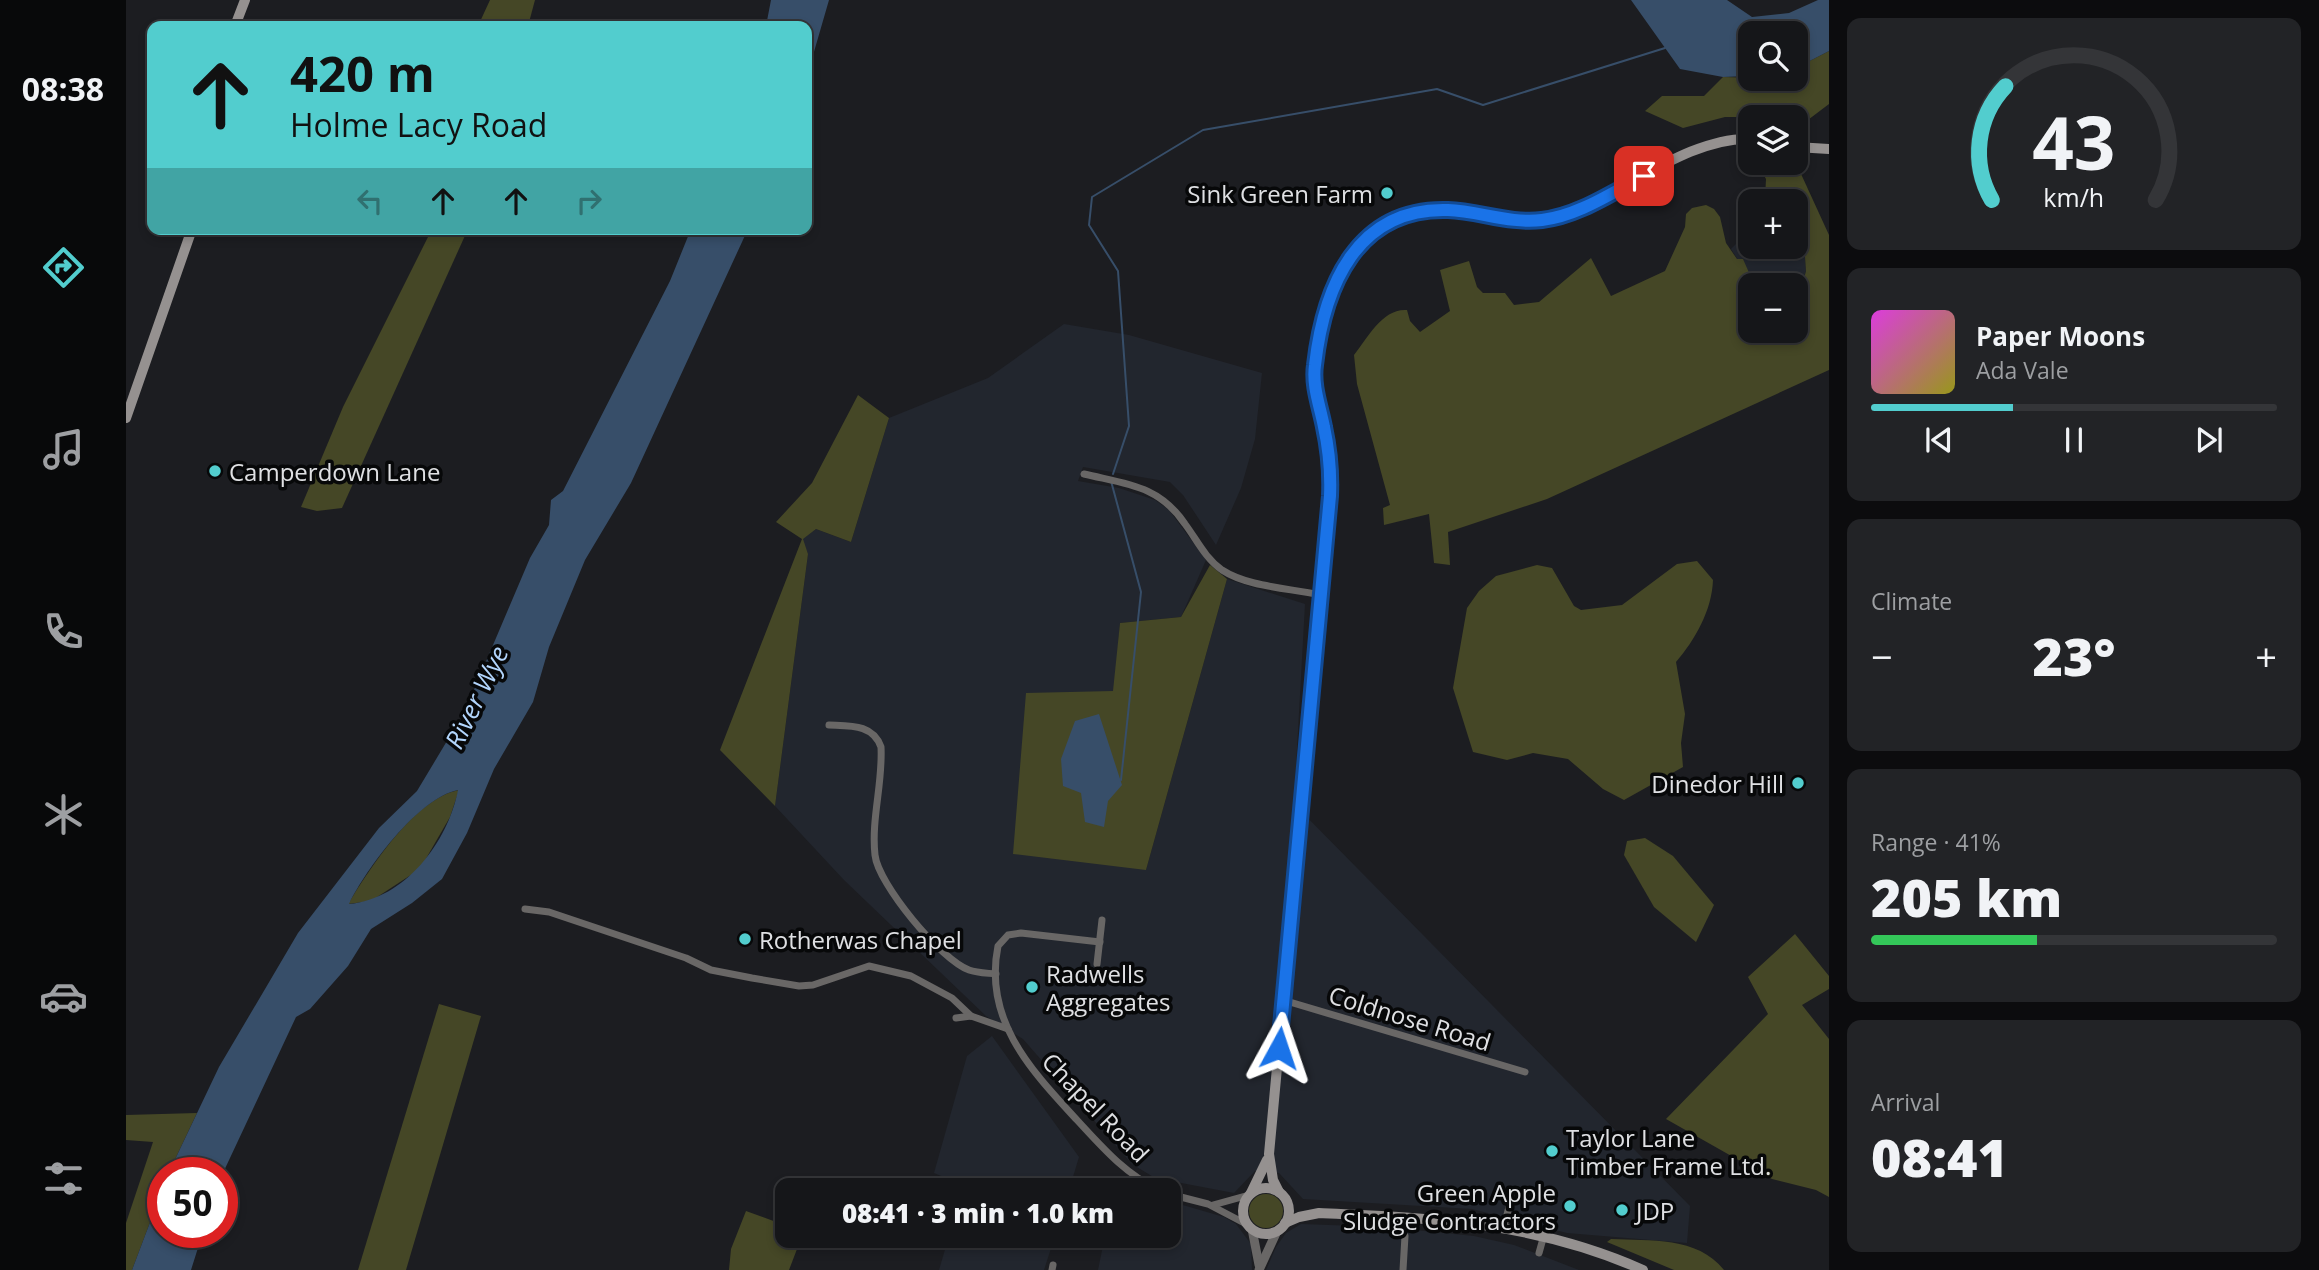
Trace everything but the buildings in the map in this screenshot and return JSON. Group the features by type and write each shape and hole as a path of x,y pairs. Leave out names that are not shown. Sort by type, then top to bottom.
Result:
{"main road":[{"path":"237,21 246,0"},
{"path":"1319,1213 1287,1201 1279,1192 1273,1180 1269,1154 1331,483 1315,388 1315,364 1333,292 1350,255 1389,220 1425,211 1462,211 1518,220 1552,219 1701,149 1738,140"},
{"path":"1808,148 1829,149"},
{"path":"126,418 190,235"},
{"path":"1269,1154 1243,1208 1250,1227 1266,1234 1298,1217 1319,1213 1504,1226 1544,1235 1643,1270"},
{"path":"1250,1194 1268,1188 1279,1192"},
{"path":"1281,1227 1289,1213 1287,1201"}],"street":[{"path":"1084,474 1142,488 1165,499 1200,547 1221,569 1238,578 1320,595"},
{"path":"829,726 875,733 881,747 875,849 880,873 888,888 923,930 960,965 969,970 996,974 998,946 1008,935 1021,933 1100,942"},
{"path":"526,909 549,912 686,958 711,970 799,986 825,982 841,973 869,966 922,980 952,998 971,1016 1008,1029"},
{"path":"1097,964 1102,920"},
{"name":"Chapel Road","path":"996,974 1008,1029 1028,1066 1097,1142 1137,1178"},
{"name":"Coldnose Road","path":"1283,1000 1525,1072"},
{"path":"956,1018 971,1016"},
{"path":"1208,1205 1226,1203 1250,1194"},
{"path":"1181,1197 1208,1205 1250,1227 1258,1251 1259,1270"},
{"path":"1504,1226 1509,1207"},
{"path":"1259,1270 1281,1227"},
{"path":"1539,1253 1544,1235"},
{"path":"1403,1270 1405,1236"}],"shaded area":[{"path":"1738,242 1738,259 1805,259 1805,273 1746,273 1731,249"},
{"path":"1064,324 1129,335 1262,373 1255,439 1241,488 1216,545 1183,495 1170,482 1083,467 1078,481 1119,488 1155,500 1169,510 1206,560 1181,617 1120,623 1114,691 1146,870 1227,579 1305,604 1294,804 1690,1206 1687,1243 1567,1233 1472,1209 1303,1199 1279,1173 1255,1171 1234,1193 1181,1183 1181,1178 1155,1178 1132,1164 1023,1039 986,1016 844,880 775,806 808,554 802,539 816,529 851,542 889,418 988,378"},
{"path":"992,1036 1079,1157 1073,1178 946,1178 934,1173 967,1056"},
{"path":"1181,1204 1224,1217 1236,1224 1251,1244 1252,1270 1098,1270 1103,1248 1181,1248"},
{"path":"1301,1224 1385,1227 1474,1236 1514,1245 1579,1270 1266,1270 1276,1247 1286,1233"},
{"path":"945,1248 1051,1248 1044,1270 939,1270"}],"green space":[{"path":"490,0 535,0 529,21 480,21"},
{"path":"1829,51 1829,104 1808,120 1808,105 1738,105 1738,117 1725,117 1683,128 1645,111 1662,96 1704,96 1723,77 1738,77 1738,91 1808,91 1808,62"},
{"path":"1764,175 1802,175 1808,189 1766,189"},
{"path":"1808,189 1829,235 1829,370 1547,499 1448,532 1450,565 1434,563 1429,514 1384,525 1383,508 1390,505 1357,384 1354,355 1371,332 1391,314 1407,310 1410,321 1420,332 1450,311 1440,270 1469,261 1477,287 1483,293 1505,293 1514,305 1539,302 1591,258 1611,296 1665,271 1685,227 1686,214 1692,208 1706,205 1714,209 1720,217 1726,243 1737,259 1743,259 1749,273 1738,273 1738,343 1808,343"},
{"path":"429,235 465,235 342,508 317,511 301,507 343,407"},
{"path":"858,395 889,418 851,542 816,529 803,539 808,554 775,806 720,750 802,539 776,522 812,483"},
{"path":"1697,561 1713,580 1701,624 1676,662 1685,714 1681,743 1683,767 1624,800 1603,789 1568,759 1533,753 1507,760 1473,752 1453,688 1467,608 1479,591 1496,576 1537,565 1552,568 1574,606 1581,610 1622,605 1677,564"},
{"path":"1210,565 1227,579 1146,870 1013,854 1026,693 1113,691 1120,623 1181,617"},
{"path":"459,790 450,817 420,869 371,901 348,904 381,854 410,820 442,796"},
{"path":"1645,838 1673,856 1714,905 1696,942 1654,907 1624,855 1627,841"},
{"path":"1795,934 1829,976 1829,989 1802,1005 1829,1039 1829,1197 1816,1190 1772,1179 1666,1119 1768,1014 1748,977"},
{"path":"439,1004 481,1016 406,1270 358,1270"},
{"path":"197,1113 176,1157 148,1157 153,1142 126,1140 126,1115"},
{"path":"147,1160 147,1230 132,1270 126,1270 126,1223"},
{"path":"1266,1194 1278,1199 1283,1211 1278,1223 1266,1228 1254,1223 1249,1211 1254,1199"},
{"path":"746,1211 775,1222 775,1248 797,1248 789,1270 729,1270 731,1249"},
{"path":"1611,1239 1672,1242 1687,1246 1713,1259 1724,1270 1674,1270 1607,1242"}],"water":[{"path":"771,0 829,0 812,59 812,21 767,21"},
{"path":"1631,0 1727,0 1752,17 1789,13 1818,0 1829,0 1829,51 1808,62 1808,21 1738,21 1738,76 1723,77 1680,69"},
{"name":"River Wye","path":"689,235 745,235 631,483 585,560 549,647 533,702 494,769 467,833 442,879 412,903 371,929 348,966 310,1009 296,1017 230,1157 176,1157 219,1067 298,933 379,828 417,791 465,711 530,558 549,525 551,500 563,491 670,281","holes":["458,790 453,810 434,848 421,865 388,891 369,900 349,904 380,855 410,820 426,806"]},
{"path":"1099,714 1122,785 1108,801 1104,827 1085,822 1081,793 1063,786 1061,759 1075,721"},
{"path":"147,1230 147,1248 198,1248 191,1270 132,1270"}],"waterway":[{"path":"1113,474 1129,426 1118,271 1089,225 1092,197 1203,130 1437,89 1483,105 1665,48"},
{"path":"1111,481 1141,592 1121,780"}],"place":[{"name":"Sink Green Farm","path":"1387,193"},
{"name":"Camperdown Lane","path":"215,471"},
{"name":"Dinedor Hill","path":"1798,783"},
{"name":"Rotherwas Chapel","path":"745,939"},
{"name":"Radwells Aggregates","path":"1032,987"},
{"name":"Taylor Lane Timber Frame Ltd.","path":"1552,1151"},
{"name":"Green Apple Sludge Contractors","path":"1570,1206"},
{"name":"JDP","path":"1622,1210"}],"route":[{"path":"1279,1048 1331,483 1329,455 1315,388 1315,364 1320,337 1340,275 1350,255 1373,230 1405,214 1445,210 1518,220 1552,219 1644,176"}]}
